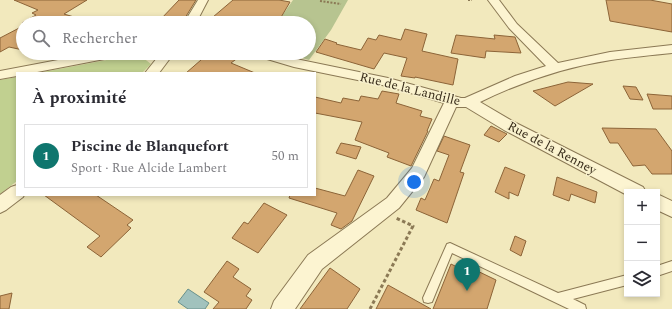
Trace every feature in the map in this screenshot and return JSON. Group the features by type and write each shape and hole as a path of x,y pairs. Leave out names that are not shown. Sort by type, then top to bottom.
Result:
{"street":[{"path":"194,16 203,0"},
{"path":"493,0 513,26 555,68"},
{"name":"Rue de la Landille","path":"286,60 310,67 388,82 460,102 520,79 555,68 610,56 672,49"},
{"path":"0,75 78,60"},
{"path":"153,72 162,60"},
{"path":"282,309 315,262 393,203 418,172 460,102"},
{"name":"Rue de la Renney","path":"460,102 631,189"},
{"path":"0,205 16,193"},
{"path":"660,203 672,209"}],"lane":[{"path":"428,298 450,247 581,309"},
{"path":"660,270 672,266"},
{"path":"558,298 624,281"}],"path":[{"path":"320,1 341,4 343,0"},
{"path":"370,309 413,226 383,212"}],"green space":[{"path":"293,0 348,0 331,30 316,50 316,16 282,16"},
{"path":"106,60 146,60 151,64 143,72 43,72"},
{"path":"16,77 16,182 0,194 0,80"}],"water":[{"path":"188,289 209,303 205,309 188,309 178,302"}],"building":[{"path":"14,0 87,0 64,14 71,16 34,16 36,15 32,13 38,10"},
{"path":"179,0 196,0 186,16 164,16"},
{"path":"233,0 279,0 290,2 282,16 214,16"},
{"path":"606,0 650,0 672,4 672,32 610,21"},
{"path":"405,29 427,34 422,51 458,59 453,85 415,77 401,76 407,58 384,53 374,69 316,52 325,39 337,43 336,44 361,50 368,38 376,40 379,35 401,40"},
{"path":"16,30 16,48 9,47 0,52 0,38"},
{"path":"456,35 495,39 494,35 515,37 521,53 486,51 485,58 451,53"},
{"path":"201,60 235,60 231,63 253,72 187,72"},
{"path":"568,82 593,84 555,106 533,91"},
{"path":"623,86 636,87 643,100 630,99"},
{"path":"382,91 399,94 396,103 422,111 420,116 432,119 428,131 411,166 387,157 389,153 355,140 362,122 316,113 316,97 341,103 343,98 359,101 361,96 378,99"},
{"path":"647,94 672,96 672,109 653,109"},
{"path":"491,126 507,134 499,142 484,135"},
{"path":"602,128 656,129 672,151 672,174 652,174 645,165 633,166 618,143 610,143"},
{"path":"444,136 470,145 460,172 464,173 447,223 416,210 421,198 425,200 434,179 439,181 449,155 437,151"},
{"path":"341,143 361,147 356,159 336,153"},
{"path":"505,167 525,175 518,196 509,192 509,199 495,192"},
{"path":"358,170 374,176 352,221 341,229 331,225 337,213 289,198 290,196 316,196 316,188 345,196"},
{"path":"557,177 597,192 595,203 571,194 569,201 553,195"},
{"path":"45,196 97,196 133,220 127,225 131,228 101,257 87,247 100,236"},
{"path":"264,203 287,215 258,253 232,238 244,222 248,224"},
{"path":"515,236 526,241 521,256 510,250"},
{"path":"227,261 239,269 233,277 251,289 246,296 252,300 246,309 213,309 219,302 204,292"},
{"path":"451,264 461,269 463,264 496,280 487,309 433,309"},
{"path":"330,268 360,289 347,309 300,309"},
{"path":"388,285 431,309 376,309"},
{"path":"12,293 9,309 0,309 0,296"}],"place":[{"name":"Piscine de Blanquefort","path":"467,291"}]}
